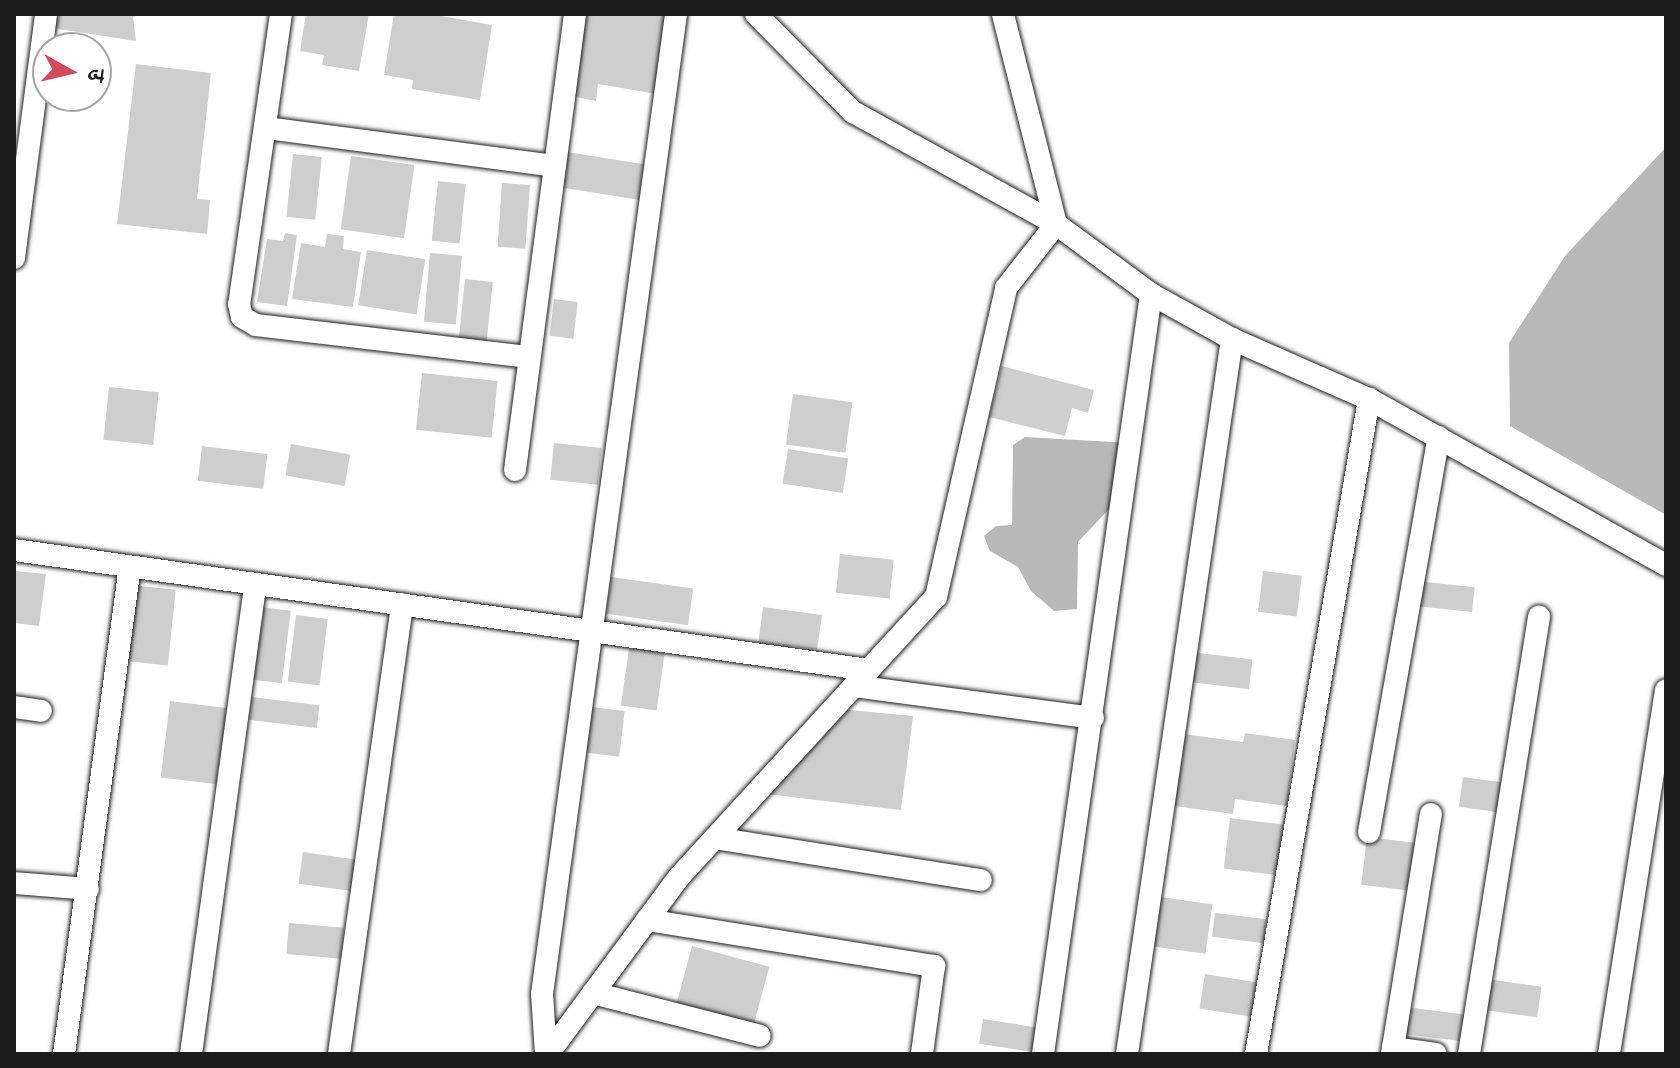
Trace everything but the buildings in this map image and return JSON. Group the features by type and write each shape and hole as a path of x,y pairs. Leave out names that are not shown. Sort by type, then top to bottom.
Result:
{"street":[{"path":"14,258 24,102 46,14"},
{"path":"281,14 267,128 239,304 242,317 256,325 529,357"},
{"path":"515,470 575,14"},
{"path":"547,1054 542,994 676,14"},
{"path":"756,14 853,112 1056,224 1151,294 1232,339 1369,399 1666,565"},
{"path":"1003,14 1056,224"},
{"path":"267,128 554,166"},
{"path":"547,1054 647,920 715,838 936,597 1006,288 1056,224"},
{"path":"1043,1054 1151,294"},
{"path":"1127,1054 1232,339"},
{"path":"1256,1054 1369,399"},
{"path":"1369,832 1439,437"},
{"path":"14,550 592,631 1093,718"},
{"path":"64,1054 130,566"},
{"path":"191,1054 255,584"},
{"path":"339,1054 402,604"},
{"path":"1469,1054 1539,617"},
{"path":"1609,1054 1666,690"},
{"path":"14,707 41,711"},
{"path":"1431,814 1393,1051 1436,1054"},
{"path":"715,838 981,880"},
{"path":"14,883 88,889"},
{"path":"647,920 934,966 922,1054"},
{"path":"593,993 760,1036"}],"shaded area":[{"path":"1666,147 1666,515 1510,426 1509,343 1565,256"},
{"path":"1025,437 1130,443 1111,507 1078,542 1077,609 1054,611 1031,591 1018,567 990,551 984,536 996,526 1012,525 1013,445"}]}
